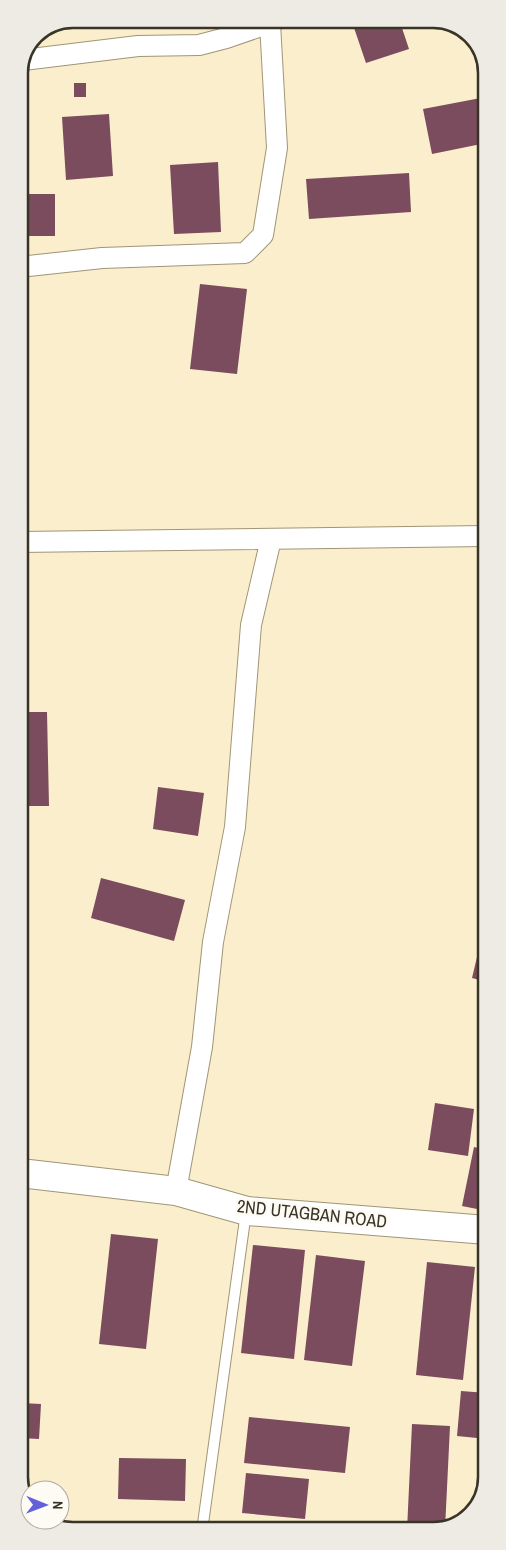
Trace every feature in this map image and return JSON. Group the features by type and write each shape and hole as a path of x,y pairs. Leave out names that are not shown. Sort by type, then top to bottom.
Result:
{"street":[{"path":"30,59 138,46 199,45 254,28"},
{"path":"28,266 102,258 245,253 263,235 277,148 274,28"},
{"path":"28,542 478,536"},
{"path":"176,1191 202,1047 213,942 234,827 251,625 271,539"},
{"name":"2ND UTAGBAN ROAD","path":"28,1174 176,1191 246,1211 478,1229"}],"lane":[{"path":"203,1522 246,1211"}],"building":[{"path":"354,28 402,28 409,49 366,63"},
{"path":"74,83 86,83 86,97 74,97"},
{"path":"478,99 478,145 432,154 423,109"},
{"path":"109,114 113,176 66,180 62,117"},
{"path":"218,162 221,232 174,234 170,165"},
{"path":"409,173 411,212 309,219 306,179"},
{"path":"28,194 55,194 55,236 28,236"},
{"path":"200,284 247,289 237,374 190,369"},
{"path":"28,712 47,712 49,806 28,806"},
{"path":"158,787 204,793 198,836 153,829"},
{"path":"101,878 185,900 174,941 91,918"},
{"path":"478,953 478,980 472,978"},
{"path":"435,1103 474,1109 468,1156 428,1150"},
{"path":"474,1147 478,1148 478,1209 462,1206"},
{"path":"111,1234 158,1239 146,1349 99,1344"},
{"path":"253,1245 305,1250 294,1359 241,1353"},
{"path":"316,1255 365,1261 352,1366 304,1360"},
{"path":"427,1262 475,1267 463,1380 416,1375"},
{"path":"461,1391 478,1392 478,1438 457,1436"},
{"path":"28,1403 41,1404 39,1439 28,1438"},
{"path":"249,1417 350,1427 345,1473 244,1463"},
{"path":"412,1424 450,1426 445,1521 407,1522"},
{"path":"119,1458 186,1459 185,1501 118,1499"},
{"path":"246,1473 309,1479 305,1519 242,1513"}]}
